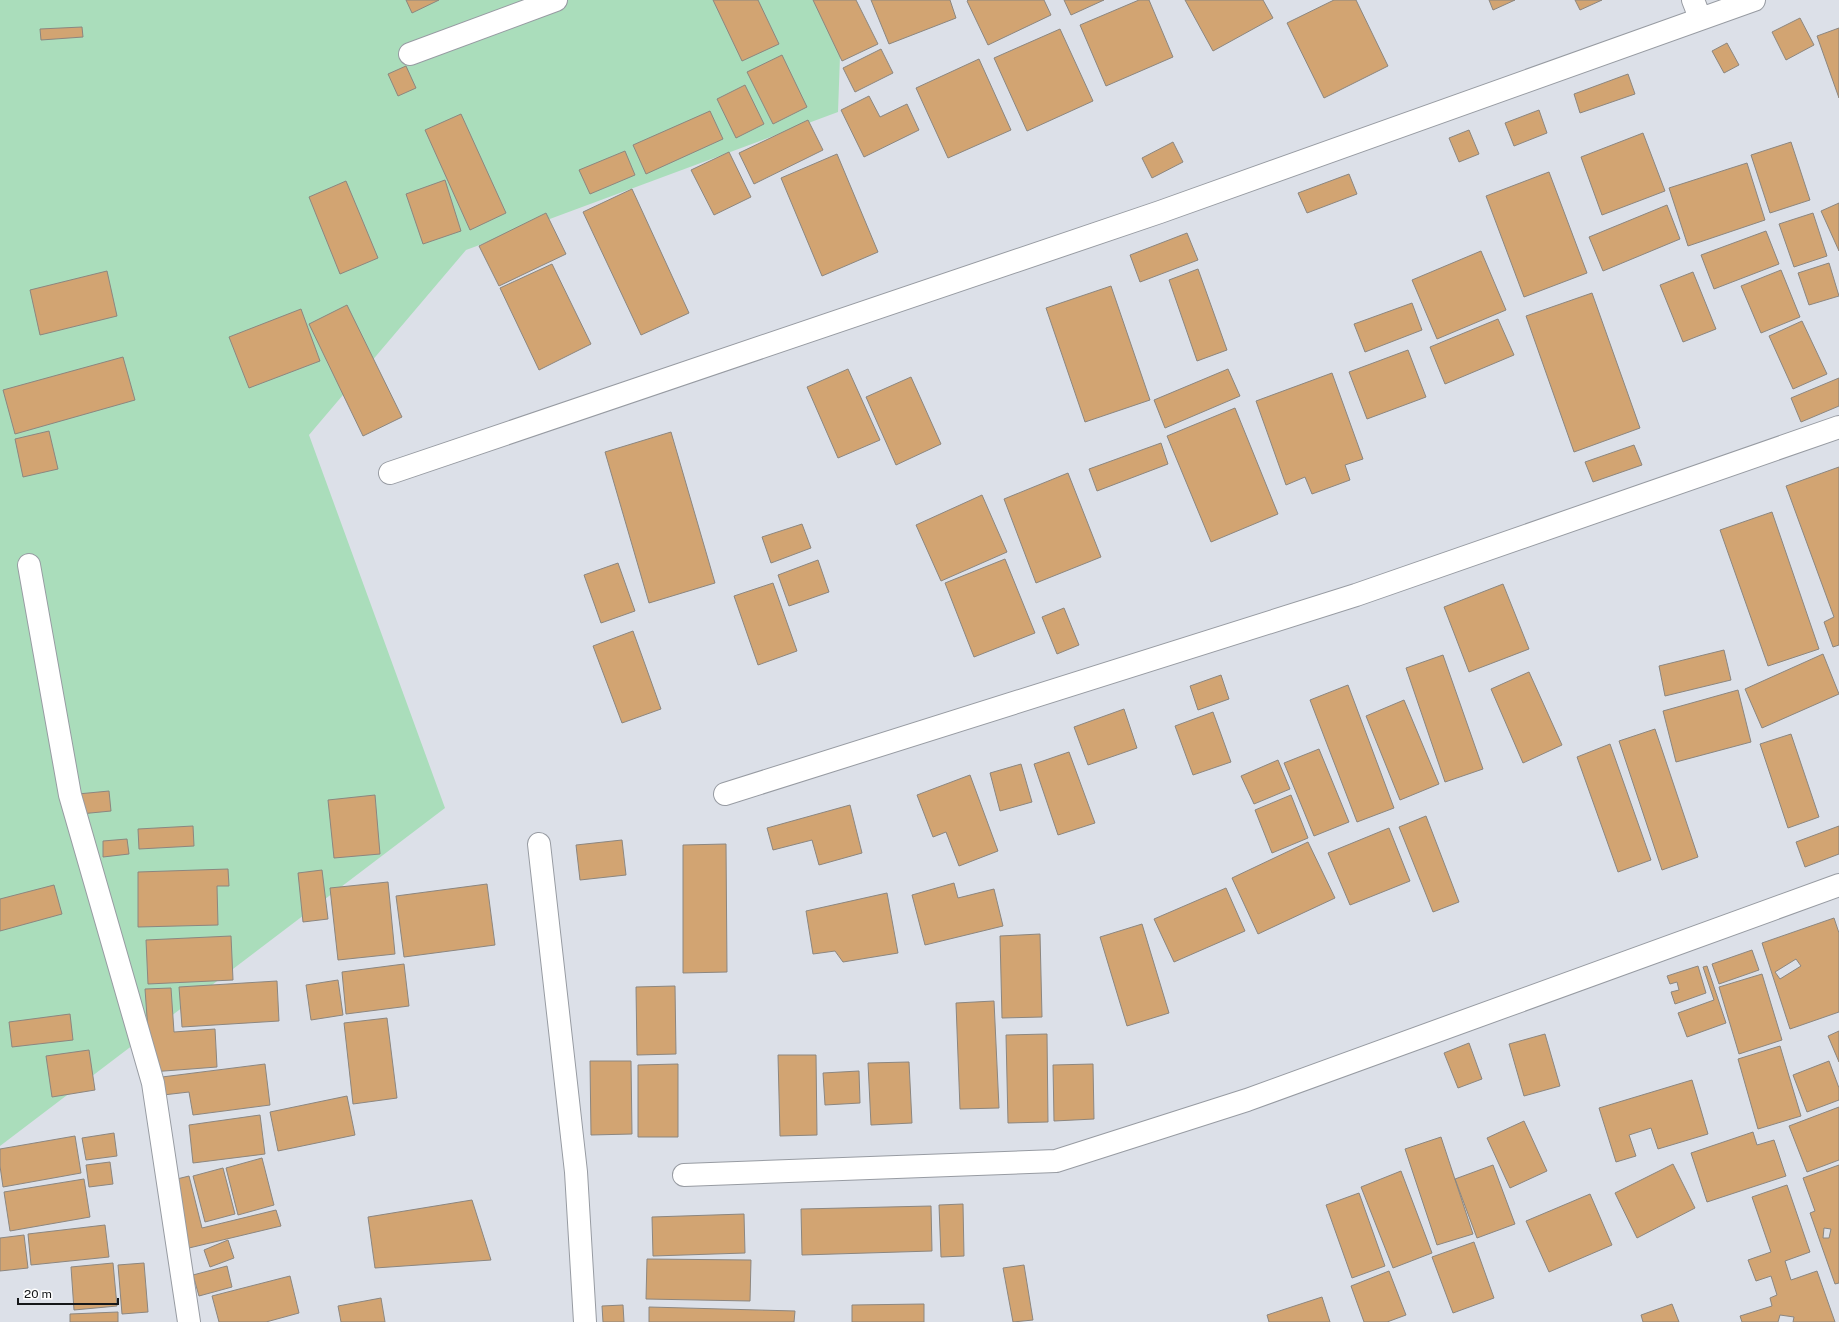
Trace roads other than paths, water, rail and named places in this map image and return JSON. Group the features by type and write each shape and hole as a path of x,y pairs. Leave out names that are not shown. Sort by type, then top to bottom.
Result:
{"street":[{"path":"410,54 556,0"},
{"path":"390,473 1160,212 1696,9 1754,0"},
{"path":"725,794 1356,595 1839,427"},
{"path":"29,564 70,795 153,1083 189,1322"},
{"path":"538,844 576,1172 585,1322"},
{"path":"684,1175 1056,1161 1247,1100 1839,885"}]}
